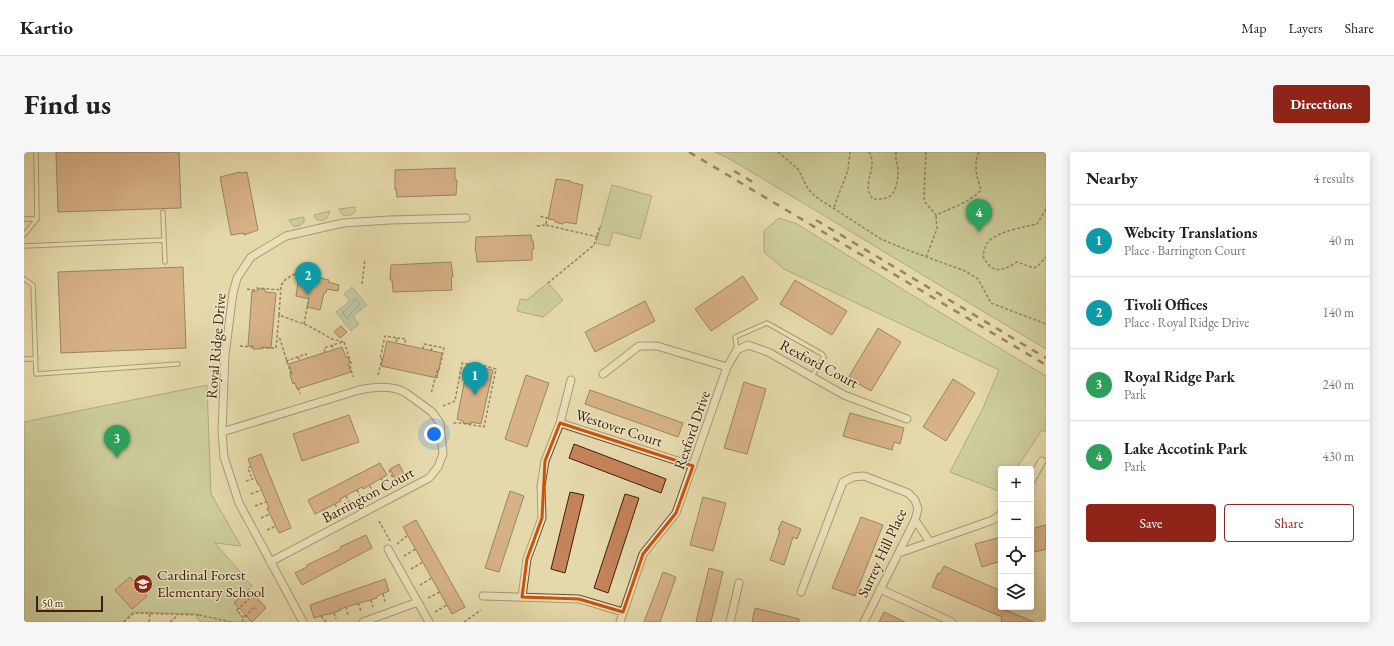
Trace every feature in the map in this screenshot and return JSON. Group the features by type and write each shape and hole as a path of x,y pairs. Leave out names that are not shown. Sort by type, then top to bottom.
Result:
{"street":[{"name":"Royal Ridge Drive","path":"303,622 239,503 224,457 222,432 225,355 233,293 237,278 251,258 286,236 343,223 466,218"},
{"name":"Rexford Court","path":"737,350 748,345 768,352 844,395 906,419"},
{"path":"603,374 639,346 657,346 727,366 737,350"},
{"name":"Rexford Drive","path":"620,622 643,554 676,513 727,366"},
{"path":"522,597 527,559 542,518 542,486 545,462 560,423 571,380"},
{"name":"Barrington Court","path":"222,432 359,390 380,388 401,390 406,392 432,412 440,423 443,454 438,467 429,478 270,562"},
{"name":"Westover Court","path":"560,423 693,466"},
{"path":"1034,475 1042,461"},
{"name":"Surrey Hill Place","path":"801,592 843,482 853,477 864,476 908,493 915,500 918,509 915,520 864,622"},
{"path":"899,552 993,520 998,516"},
{"path":"915,520 930,542"},
{"path":"391,548 429,622"},
{"path":"730,622 739,583"},
{"path":"880,589 952,622"},
{"path":"483,596 579,599 623,612"},
{"path":"363,622 418,602"}],"lane":[{"path":"24,235 37,219 36,152"},
{"path":"163,212 165,262"},
{"path":"24,220 37,219"},
{"path":"24,246 164,240"},
{"path":"24,279 33,285 36,374 178,364"},
{"path":"737,350 735,337 766,323 822,354 824,357 812,376"},
{"path":"24,359 36,358"}],"path":[{"path":"778,152 798,169 808,189 816,198 881,239 965,271 978,279 991,303 1046,324"},
{"path":"834,208 848,170 850,152"},
{"path":"869,152 873,163 867,188 869,195 873,199 886,198 892,194 895,189 898,175 895,160 896,152"},
{"path":"926,152 924,197 925,202 936,215 937,229 926,257"},
{"path":"936,215 961,203 981,190 977,177 976,161 979,152"},
{"path":"1046,209 1037,224 998,234 989,241 983,256 987,264 993,269 1005,270 1016,262 1034,268 1046,257"},
{"path":"539,216 547,218 546,225"},
{"path":"537,226 546,225 597,237"},
{"path":"548,283 594,245 600,226 601,227"},
{"path":"362,284 365,259"},
{"path":"312,288 316,267"},
{"path":"261,348 276,348 283,281 305,270"},
{"path":"247,289 254,290 257,288 281,290"},
{"path":"304,324 309,298"},
{"path":"279,315 304,324 332,339 344,342"},
{"path":"378,374 382,359 380,358 385,336 406,340 404,345"},
{"path":"277,338 280,339 291,374"},
{"path":"396,343 397,338"},
{"path":"325,352 324,348 344,342"},
{"path":"344,342 351,363 350,365 353,377"},
{"path":"423,349 424,344 444,348 436,378"},
{"path":"332,345 334,350"},
{"path":"240,346 253,347"},
{"path":"430,351 432,346"},
{"path":"286,361 306,354 307,358"},
{"path":"298,357 300,361"},
{"path":"443,406 455,401 462,363 473,365 474,363 496,369 484,427 453,423"},
{"path":"432,394 437,371 439,371"},
{"path":"298,388 300,394"},
{"path":"251,466 248,468 252,479"},
{"path":"390,470 395,482"},
{"path":"246,481 255,478"},
{"path":"381,478 385,487"},
{"path":"370,486 373,492"},
{"path":"251,494 261,490"},
{"path":"357,490 362,499"},
{"path":"346,496 350,504"},
{"path":"255,506 266,502"},
{"path":"335,504 338,510"},
{"path":"324,510 326,516"},
{"path":"261,518 270,514"},
{"path":"379,521 391,548"},
{"path":"267,530 276,526"},
{"path":"397,544 408,535"},
{"path":"404,556 416,549"},
{"path":"411,569 423,562"},
{"path":"420,585 432,578"},
{"path":"428,598 440,592"},
{"path":"382,594 385,602"},
{"path":"244,617 237,610 245,604 249,599 248,598"},
{"path":"371,600 373,607"},
{"path":"358,603 361,611"},
{"path":"435,612 447,605"},
{"path":"242,622 244,617 254,607 256,609"},
{"path":"346,607 348,615"},
{"path":"464,622 481,610"},
{"path":"124,622 134,613 199,615 231,622"},
{"path":"334,613 336,619"},
{"path":"148,622 150,614"},
{"path":"170,622 178,615"},
{"path":"321,616 326,622"}],"highlighted area":[{"path":"560,423 693,466 676,513 643,554 623,612 579,599 522,597 527,559 542,518 545,461"}],"shaded area":[{"path":"715,152 1046,152 1046,349 730,159"},
{"path":"612,185 652,196 640,239 613,232 609,246 596,243"},
{"path":"355,207 355,212 349,216 343,215 339,209"},
{"path":"330,211 327,218 322,221 316,219 314,215"},
{"path":"304,217 304,222 299,226 293,226 289,220"},
{"path":"779,218 797,224 1046,376 1046,432 1042,430 1018,466 998,466 998,491 950,472 983,408 999,370 784,269 764,252 764,231"},
{"path":"548,283 563,300 543,317 517,311 520,299 527,300"},
{"path":"207,385 211,494 241,546 215,543 252,586 234,603 239,607 236,610 242,617 245,615 251,621 201,622 196,617 199,614 133,612 123,622 24,622 24,422"}],"water":[{"path":"352,287 367,305 353,316 359,324 351,331 336,312 350,301 344,294"}],"building":[{"path":"56,152 179,152 181,208 58,212"},
{"path":"455,168 455,180 457,180 456,195 397,197 396,189 395,190 395,170"},
{"path":"240,172 247,172 258,230 244,235 244,233 231,235 220,177"},
{"path":"556,179 571,181 570,182 583,185 576,224 564,222 563,224 555,222 555,220 548,219"},
{"path":"531,235 534,249 532,249 532,260 477,262 475,251 476,237"},
{"path":"451,262 453,277 451,277 452,290 393,292 392,280 390,280 391,265"},
{"path":"183,267 186,348 61,353 58,272"},
{"path":"743,276 758,299 711,331 695,309"},
{"path":"316,277 329,280 328,282 339,285 338,291 327,289 326,293 324,293 320,310 307,307 309,299 296,296 298,282 314,285"},
{"path":"795,280 847,311 832,335 780,304"},
{"path":"258,289 265,289 265,292 276,293 271,348 261,347 261,349 253,349 253,346 248,346 252,291 257,291"},
{"path":"645,301 655,321 595,352 585,332"},
{"path":"341,326 347,332 340,338 334,332"},
{"path":"878,328 901,342 871,391 848,378"},
{"path":"387,341 442,353 437,378 381,366"},
{"path":"342,347 346,357 348,357 350,363 348,364 351,372 297,389 295,383 293,384 290,375 292,374 289,364"},
{"path":"468,364 483,366 482,368 493,370 481,424 471,422 471,424 463,423 463,421 457,419"},
{"path":"526,375 549,383 527,447 505,439"},
{"path":"953,379 975,393 946,441 923,427"},
{"path":"744,382 766,389 747,454 724,448"},
{"path":"590,390 683,423 678,437 585,404"},
{"path":"850,413 904,428 900,444 894,442 892,450 843,436"},
{"path":"349,415 359,442 302,461 293,434"},
{"path":"574,444 666,479 661,493 569,458"},
{"path":"261,454 291,528 279,533 267,508 269,508 248,459"},
{"path":"380,463 387,475 363,489 362,487 340,499 341,501 315,514 308,500"},
{"path":"399,464 405,476 396,480 390,469"},
{"path":"510,491 524,496 499,572 485,568"},
{"path":"570,492 584,495 565,573 551,569"},
{"path":"625,494 639,498 608,593 594,588"},
{"path":"703,497 726,503 713,551 690,545"},
{"path":"861,517 883,525 855,596 832,588"},
{"path":"416,520 465,607 452,614 403,527"},
{"path":"782,521 801,529 797,539 793,537 784,565 770,560"},
{"path":"1046,525 1046,549 1034,552 1034,528"},
{"path":"366,535 372,548 302,585 295,573 307,567 307,565 341,549 340,547"},
{"path":"998,538 998,562 982,567 975,544"},
{"path":"944,566 998,590 998,610 1006,610 1034,622 1001,622 1002,617 932,587 938,573 940,574"},
{"path":"709,568 723,572 711,622 696,622"},
{"path":"663,572 676,577 660,622 644,622"},
{"path":"130,577 147,596 132,609 115,590"},
{"path":"385,579 389,591 377,596 377,598 314,618 310,605"},
{"path":"249,589 266,608 252,622 234,603"},
{"path":"755,608 799,619 799,622 752,622"},
{"path":"884,612 905,622 879,622"}],"railway":[{"path":"689,152 1046,365"},
{"path":"734,171 758,185"},
{"path":"816,220 1046,358"}],"place":[{"name":"Lake Accotink Park","path":"979,232"},
{"name":"Tivoli Offices","path":"308,295"},
{"name":"Webcity Translations","path":"475,395"},
{"name":"Royal Ridge Park","path":"117,458"},
{"name":"Cardinal Forest Elementary School","path":"143,584"}]}
